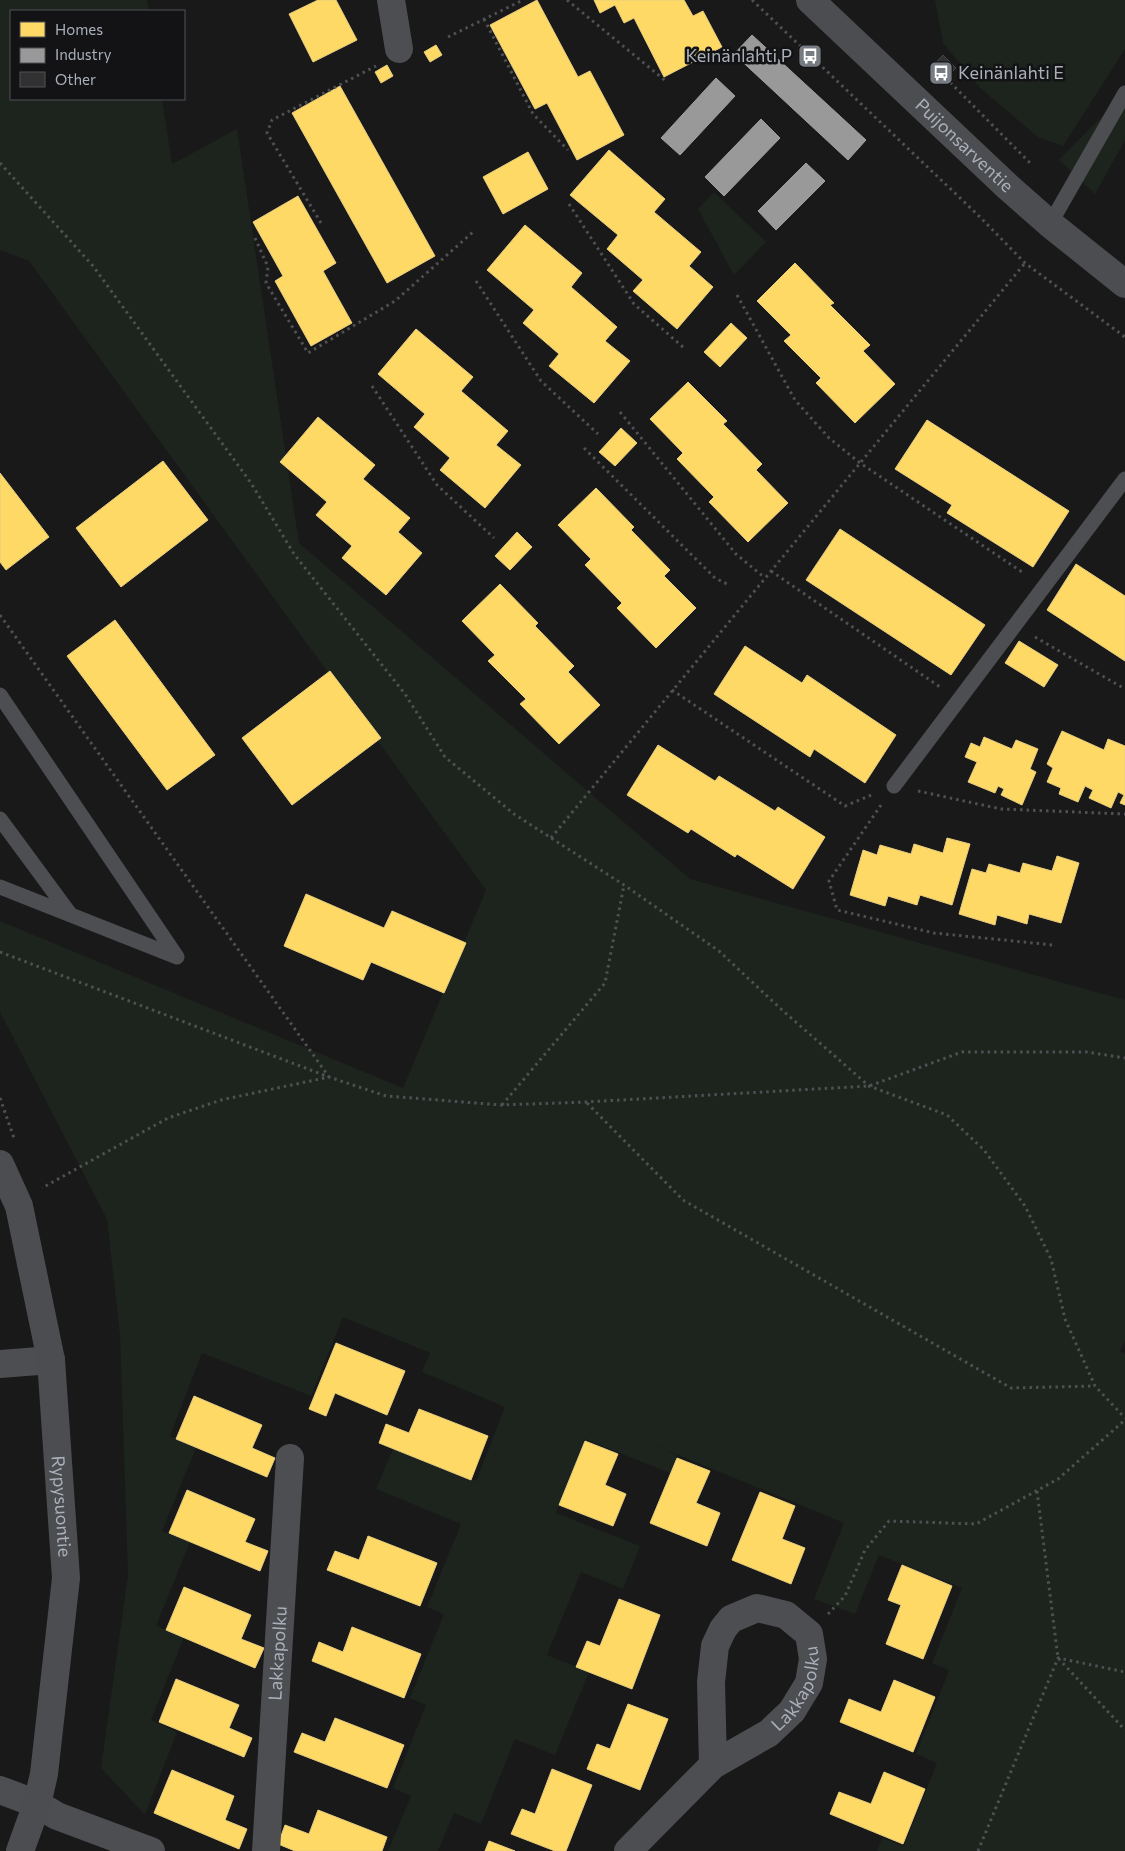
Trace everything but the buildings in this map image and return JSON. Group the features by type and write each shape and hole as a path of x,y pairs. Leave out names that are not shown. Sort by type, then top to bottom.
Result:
{"street":[{"path":"391,0 391,56"},
{"name":"Puijonsarventie","path":"810,0 1050,224 1125,284"},
{"name":"Rypysuontie","path":"0,1164 19,1206 51,1360 66,1578 44,1774 37,1804 20,1851"},
{"path":"0,1364 51,1360"},
{"name":"Lakkapolku","path":"266,1851 290,1458"},
{"name":"Lakkapolku","path":"628,1851 713,1765 770,1733 792,1711 809,1683 813,1659 809,1634 786,1615 757,1608 731,1619 723,1629 715,1646 711,1682 713,1765"},
{"path":"0,1790 37,1804 57,1816 151,1851"}],"lane":[{"path":"1050,224 1125,93"},
{"path":"894,786 1125,479"},
{"path":"0,695 177,957 0,887"},
{"path":"0,819 70,914"}],"path":[{"path":"448,37 523,0"},
{"path":"567,0 667,82"},
{"path":"752,0 980,217 1025,263 1125,337"},
{"path":"484,19 534,114 568,150"},
{"path":"321,223 267,134 272,120 391,56"},
{"path":"932,64 1030,164"},
{"path":"0,163 93,266 251,483 294,554 406,694 445,757 514,814 624,885 720,951 782,1010 869,1086 947,1115 984,1150 1025,1206 1051,1259 1065,1319 1095,1386 1125,1419 1058,1479 976,1524 889,1521 865,1550 846,1596 809,1634"},
{"path":"569,204 634,304 684,348"},
{"path":"256,238 268,267 266,283 308,353 395,301 473,232"},
{"path":"551,838 1025,263"},
{"path":"476,282 541,381 598,434"},
{"path":"737,295 795,400 829,438 860,463 1044,587"},
{"path":"372,386 437,485 494,538"},
{"path":"620,412 736,554 765,578"},
{"path":"584,448 715,578 727,584"},
{"path":"770,571 959,700"},
{"path":"0,615 329,1077"},
{"path":"1015,625 1125,689"},
{"path":"672,690 845,806 894,786 1001,810 1125,814"},
{"path":"894,786 829,881 837,910 934,933 1052,945"},
{"path":"501,1105 605,983 624,885"},
{"path":"0,952 329,1077 386,1096 501,1105 586,1102 869,1086 962,1052 1087,1052 1125,1058"},
{"path":"35,1192 168,1118 221,1100 329,1077"},
{"path":"586,1102 683,1200 1011,1388 1095,1386"},
{"path":"978,1851 1058,1658 1037,1491"},
{"path":"1058,1658 1125,1672"},
{"path":"1058,1658 1125,1730"}],"shaded area":[{"path":"0,0 147,0 149,10 10,10 10,100 162,100 172,164 237,129 299,543 690,879 1125,1000 1125,1341 1120,1351 1125,1354 1125,1851 877,1851 882,1838 904,1846 937,1763 916,1754 949,1670 932,1663 962,1588 879,1555 855,1614 814,1599 844,1523 627,1434 677,1455 670,1473 585,1439 556,1513 640,1546 623,1589 581,1572 547,1655 589,1672 555,1755 515,1739 481,1824 454,1813 438,1851 388,1851 411,1796 393,1788 426,1705 410,1698 444,1614 427,1607 461,1524 376,1489 393,1449 476,1481 505,1407 422,1372 430,1353 343,1317 311,1396 202,1353 170,1436 196,1448 162,1531 190,1542 156,1626 184,1637 151,1720 177,1732 145,1815 101,1768 128,1575 120,1335 107,1219 0,1012 0,921 403,1088 486,890 29,261 0,250"},
{"path":"935,0 1125,0 1125,49 1063,146 1038,137 980,88 943,43"},
{"path":"1125,93 1125,140 1095,194 1059,160"},
{"path":"714,192 766,242 734,275 698,209"}],"place":[{"name":"Keinänlahti P","path":"810,56"},
{"name":"Keinänlahti E","path":"941,73"}]}
